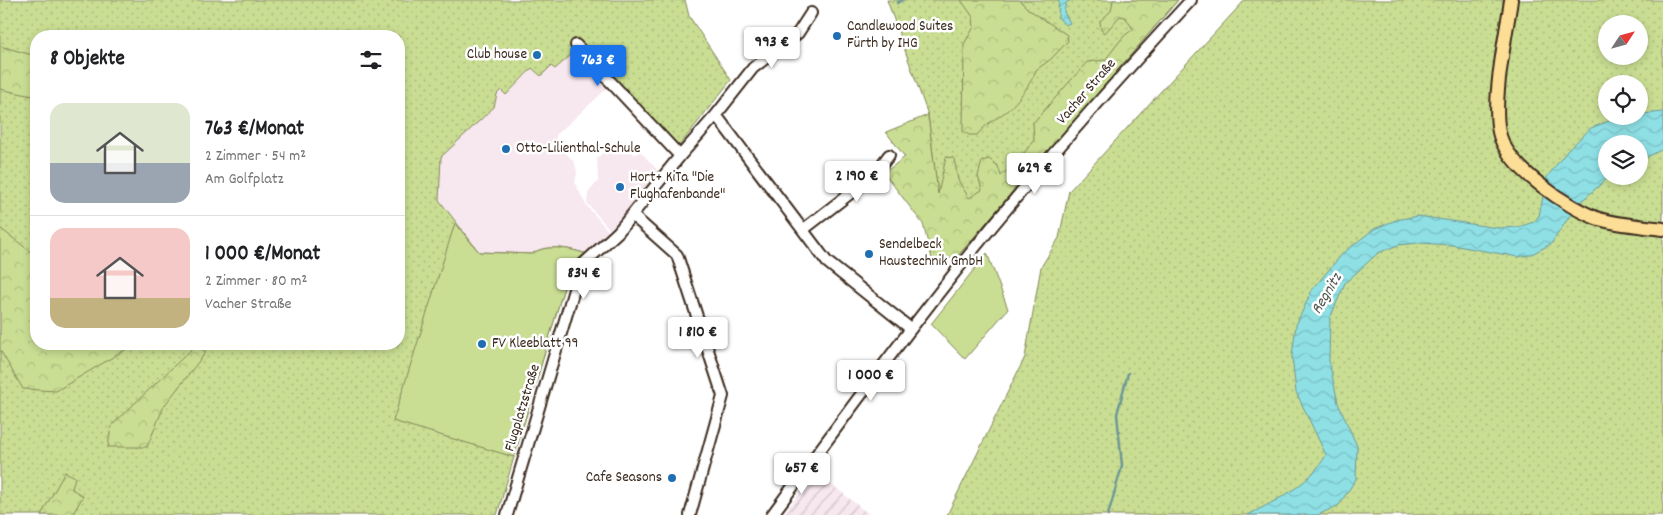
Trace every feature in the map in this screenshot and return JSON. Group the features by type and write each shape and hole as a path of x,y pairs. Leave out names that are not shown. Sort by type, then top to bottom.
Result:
{"main road":[{"path":"1510,0 1497,107 1499,133 1508,153 1536,181 1584,213 1619,223 1663,230"}],"street":[{"name":"Vacher Straße","path":"772,515 911,329 1026,186 1191,0"},
{"name":"Flugplatzstraße","path":"507,515 581,266 618,232 716,115 752,68 798,33 811,13"},
{"path":"576,45 680,156"},
{"path":"716,115 804,228 827,262 911,329"},
{"path":"804,228 874,175 889,155"},
{"path":"632,215 677,255 723,396 690,515"}],"shaded area":[{"name":"Otto-Lilienthal-Schule","path":"579,48 612,84 556,135 556,142 575,163 577,173 575,183 586,205 610,233 587,254 570,249 533,254 479,252 438,200 441,157 493,107 497,94 501,90 506,95 532,68 551,66 555,69"},
{"name":"Hort+ KiTa \"Die Flughafenbande\"","path":"620,138 635,155 640,151 660,173 611,231 587,203 588,193 598,181 597,158"},
{"path":"816,472 870,515 783,515"}],"green space":[{"path":"0,0 685,0 689,16 731,80 675,151 579,48 555,69 551,66 541,76 532,68 506,95 501,90 497,94 494,107 441,157 439,200 479,252 532,254 552,248 574,250 587,254 570,267 497,515 0,515"},
{"path":"887,0 1178,0 956,258 938,196 928,115"},
{"path":"961,0 1019,0 1028,9 1067,35 1068,41 1051,59 1036,70 1018,100 977,135 969,135 963,131 964,44 974,27 973,17"},
{"path":"1113,0 1178,0 956,258 932,259 923,224 884,173 905,157 886,132 928,115 938,194 946,157 954,158 958,180 969,198 982,190 978,176 982,161 989,159 998,166 1001,176 1021,157 1034,140 1033,123 1087,62 1105,60 1123,37 1133,29 1125,17 1120,16 1105,33 1101,30 1100,21 1111,11"},
{"path":"1245,0 1663,0 1663,515 947,515 1025,357 1041,267 1059,238 1069,191"},
{"path":"0,46 30,54 30,96 0,89"},
{"name":"FV Kleeblatt 99","path":"455,223 479,252 532,254 552,248 574,250 587,254 570,267 514,457 393,421"},
{"path":"0,228 30,251 30,350 125,350 56,391 23,389 0,350"},
{"path":"987,253 1008,309 965,359 931,324"},
{"path":"191,350 203,350 206,352 164,406 147,447 108,447 111,426"},
{"path":"65,472 75,477 72,489 83,496 74,512 76,515 41,515"}],"water":[{"path":"1059,0 1071,0 1066,3 1064,12 1070,23 1065,25 1058,17"},
{"name":"Regnitz","path":"1663,112 1663,149 1648,156 1648,135 1598,135 1598,185 1600,185 1577,205 1551,244 1530,255 1518,257 1452,245 1418,243 1398,245 1378,253 1345,283 1330,318 1329,361 1338,403 1357,446 1356,479 1339,505 1318,515 1248,515 1292,491 1311,475 1326,455 1296,392 1292,356 1296,325 1312,290 1343,253 1374,229 1396,220 1418,216 1497,228 1518,227 1534,222 1539,216 1547,177 1567,151 1591,128 1599,125 1648,125 1648,113"}],"waterway":[{"path":"897,3 902,0"},
{"path":"1108,515 1122,466 1117,414 1128,373"}],"place":[{"name":"Candlewood Suites Fürth by IHG","path":"837,36"},
{"name":"Club house","path":"537,55"},
{"name":"Otto-Lilienthal-Schule","path":"506,149"},
{"name":"Hort+ KiTa \"Die Flughafenbande\"","path":"620,187"},
{"name":"Sendelbeck Haustechnik GmbH","path":"869,254"},
{"name":"FV Kleeblatt 99","path":"482,344"},
{"name":"Cafe Seasons","path":"672,478"}]}
